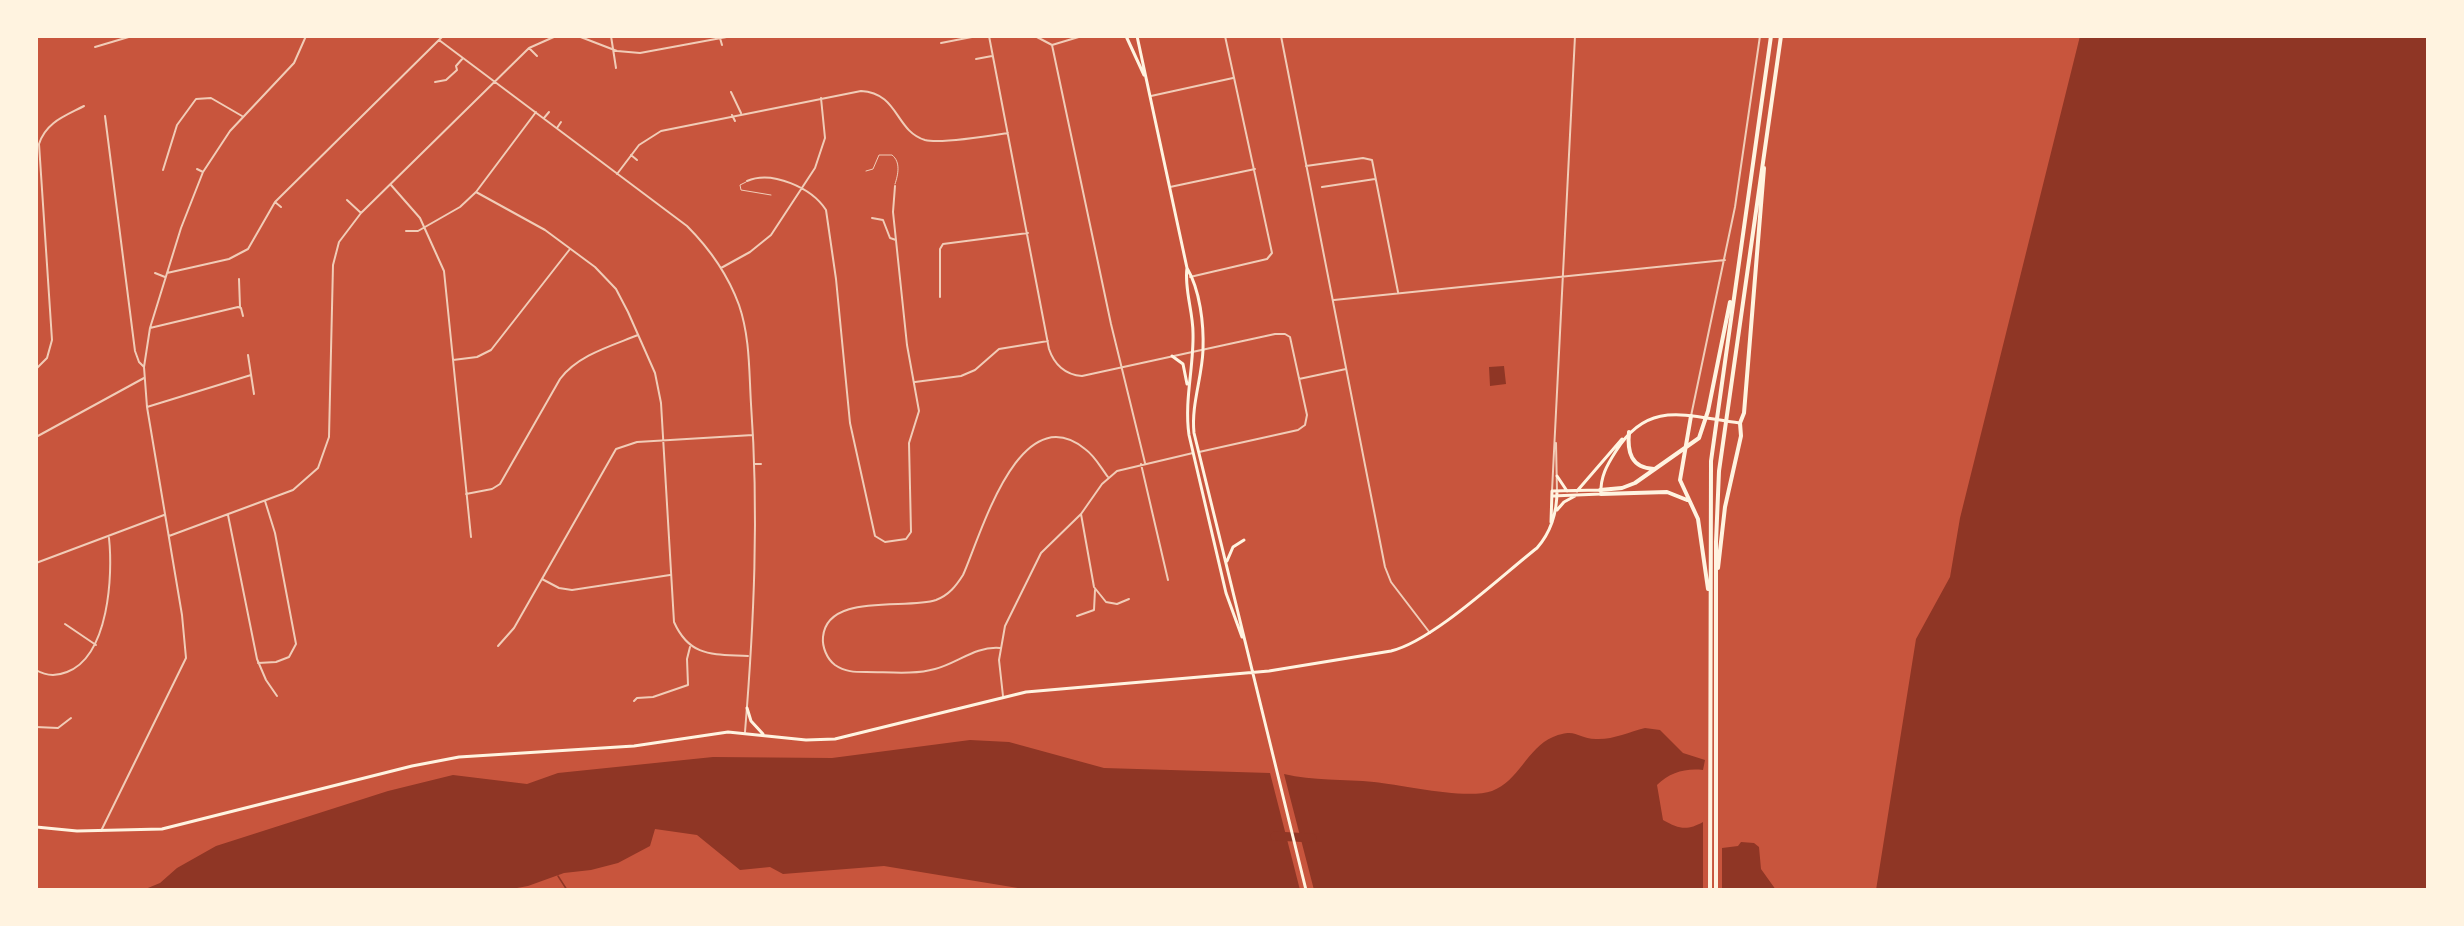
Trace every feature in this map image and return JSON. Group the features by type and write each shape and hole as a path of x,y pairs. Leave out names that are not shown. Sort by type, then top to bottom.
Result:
{"highway":[{"path":"1710,890 1711,461 1771,36"},
{"path":"1716,890 1716,601 1719,471 1781,36"},
{"path":"1716,601 1722,524 1741,436 1738,423 1744,413 1754,320 1765,141"},
{"path":"1600,492 1628,486 1694,444 1702,432 1736,274"},
{"path":"1691,416 1680,480 1698,519 1710,601"},
{"path":"1629,432 1628,447 1631,458 1641,466 1656,469"},
{"path":"1600,492 1667,492 1688,500"}],"main road":[{"path":"1126,36 1144,75 1187,268 1193,352 1188,388 1187,422 1193,453 1226,592 1247,653 1306,890"},
{"path":"1137,36 1144,63 1144,75"},
{"path":"1187,268 1193,277 1196,292 1203,350 1193,422 1243,629 1243,639"},
{"path":"1189,293 1196,292"},
{"path":"1192,315 1200,313"},
{"path":"1172,356 1184,364 1188,388"},
{"path":"36,830 43,828 101,831 162,829 437,760 634,746 745,732 806,740 835,739 1003,696 1054,689 1269,671 1391,651 1410,645 1430,633 1537,548 1546,536 1556,512 1564,502 1577,493 1617,443 1642,421 1656,416 1691,416 1738,423"},
{"path":"1557,493 1600,492 1603,473 1623,438"},
{"path":"1557,476 1567,491"},
{"path":"1551,523 1552,494 1567,491 1577,493"},
{"path":"1556,512 1557,493"},
{"path":"1226,561 1233,547 1244,540"},
{"path":"747,708 751,722 763,734"}],"street":[{"path":"95,47 132,36"},
{"path":"101,831 186,658 169,536 147,407 144,367 150,328 192,196 203,172 242,117 294,63 306,36"},
{"path":"155,273 166,275 229,259 243,253 252,244 275,202 443,36"},
{"path":"169,536 265,501 304,482 318,468 327,447 333,265 339,242 361,213 529,48 547,37 556,36"},
{"path":"578,36 612,49 640,53 732,36"},
{"path":"611,36 616,68"},
{"path":"941,43 977,36"},
{"path":"988,36 1048,341 1055,362 1071,374 1082,376 1285,334 1291,340 1307,415 1303,428 1199,452"},
{"path":"1035,36 1052,45 1082,36"},
{"path":"1186,279 1270,257 1271,245 1225,36"},
{"path":"1281,36 1385,567 1390,582 1430,633"},
{"path":"1552,494 1575,36"},
{"path":"1691,416 1725,260 1760,36"},
{"path":"720,38 722,45"},
{"path":"439,40 687,226 703,242 733,290 743,322 753,435 756,526 745,732"},
{"path":"1052,45 1121,368 1145,463"},
{"path":"529,48 537,56"},
{"path":"976,59 992,56"},
{"path":"435,82 446,80 457,70 456,66 463,57"},
{"path":"1149,97 1233,78"},
{"path":"617,174 644,141 661,130 861,91 877,93 886,99 909,128 925,140 937,141 1008,133"},
{"path":"731,92 741,114"},
{"path":"163,170 177,125 196,99 211,98 242,117"},
{"path":"721,268 750,252 771,235 801,190 824,147 826,122 821,98"},
{"path":"36,369 45,362 51,349 39,144 43,134 54,122 84,106"},
{"path":"406,231 414,233 460,207 476,192 536,112"},
{"path":"544,118 549,112"},
{"path":"732,115 735,121"},
{"path":"105,116 135,351 139,362 144,367"},
{"path":"556,128 561,122"},
{"path":"631,155 637,160"},
{"path":"1306,166 1370,159 1398,292"},
{"path":"197,169 203,172"},
{"path":"1168,188 1255,169"},
{"path":"747,181 759,177 771,178 801,190 823,206 828,218 852,431 875,536 882,542 906,539 911,532 909,443 919,416 907,345 896,240 895,186"},
{"path":"1322,187 1376,179"},
{"path":"391,185 415,211 444,271 471,537"},
{"path":"476,192 495,205 528,219 595,267 616,289 659,386 674,622 690,646 710,654 750,656"},
{"path":"347,200 361,213"},
{"path":"275,202 281,207"},
{"path":"872,219 884,220 890,238 896,240"},
{"path":"940,297 940,254 943,244 1028,233"},
{"path":"453,360 477,357 491,350 570,249"},
{"path":"1334,300 1725,260"},
{"path":"239,279 240,307 243,316"},
{"path":"150,328 240,307"},
{"path":"466,494 492,489 501,484 560,379 570,368 585,358 638,335"},
{"path":"914,382 961,376 975,370 999,349 1048,341"},
{"path":"248,355 254,394"},
{"path":"1299,379 1346,369"},
{"path":"147,407 251,375"},
{"path":"36,437 144,378"},
{"path":"498,646 514,628 616,449 625,444 753,435"},
{"path":"1000,648 982,649 930,670 855,672 834,664 827,655 823,639 829,622 845,609 927,602 943,597 954,589 963,575 998,492 1016,459 1030,445 1054,438 1076,443 1093,456 1108,477"},
{"path":"1555,440 1557,493"},
{"path":"1003,696 1000,648 1009,617 1041,553 1081,514 1108,477 1124,468 1193,453"},
{"path":"754,464 761,464"},
{"path":"1141,464 1168,580"},
{"path":"258,663 276,662 289,657 296,644 275,533 265,501"},
{"path":"228,514 258,663 277,696"},
{"path":"1077,616 1094,610 1094,587 1081,514"},
{"path":"36,563 164,515"},
{"path":"36,670 51,675 66,672 89,657 96,645 111,564 109,537"},
{"path":"542,579 559,588 572,590 670,575"},
{"path":"1094,587 1106,602 1117,604 1130,599"},
{"path":"65,624 96,645"},
{"path":"634,701 637,698 656,696 688,685 687,659 690,646"},
{"path":"36,727 58,728 71,718"}],"lane":[{"path":"866,171 873,169 879,155 892,155 897,160 898,174 895,186"},
{"path":"747,181 740,185 741,190 771,195"}],"shaded area":[{"path":"2080,36 2428,36 2428,890 1876,890 1916,639 1950,577 1960,518"},
{"path":"1504,366 1506,384 1490,386 1489,367"},
{"path":"1645,728 1660,730 1683,753 1705,760 1703,770 1678,772 1657,785 1663,820 1683,828 1703,822 1703,890 1314,890 1284,774 1317,779 1374,782 1451,793 1481,793 1492,791 1509,780 1536,749 1553,737 1572,733 1590,739 1602,739"},
{"path":"970,740 1009,742 1104,768 1270,773 1300,890 1030,890 884,866 783,874 770,867 740,870 697,835 655,829 650,846 618,863 591,870 564,873 528,886 506,890 143,890 160,883 177,868 216,846 388,791 453,775 527,784 558,773 713,757 832,758"},
{"path":"1741,842 1754,843 1759,847 1761,869 1776,890 1722,890 1722,848 1738,846"}],"waterway":[{"path":"1275,836 1312,838"},
{"path":"558,876 567,890"}]}
